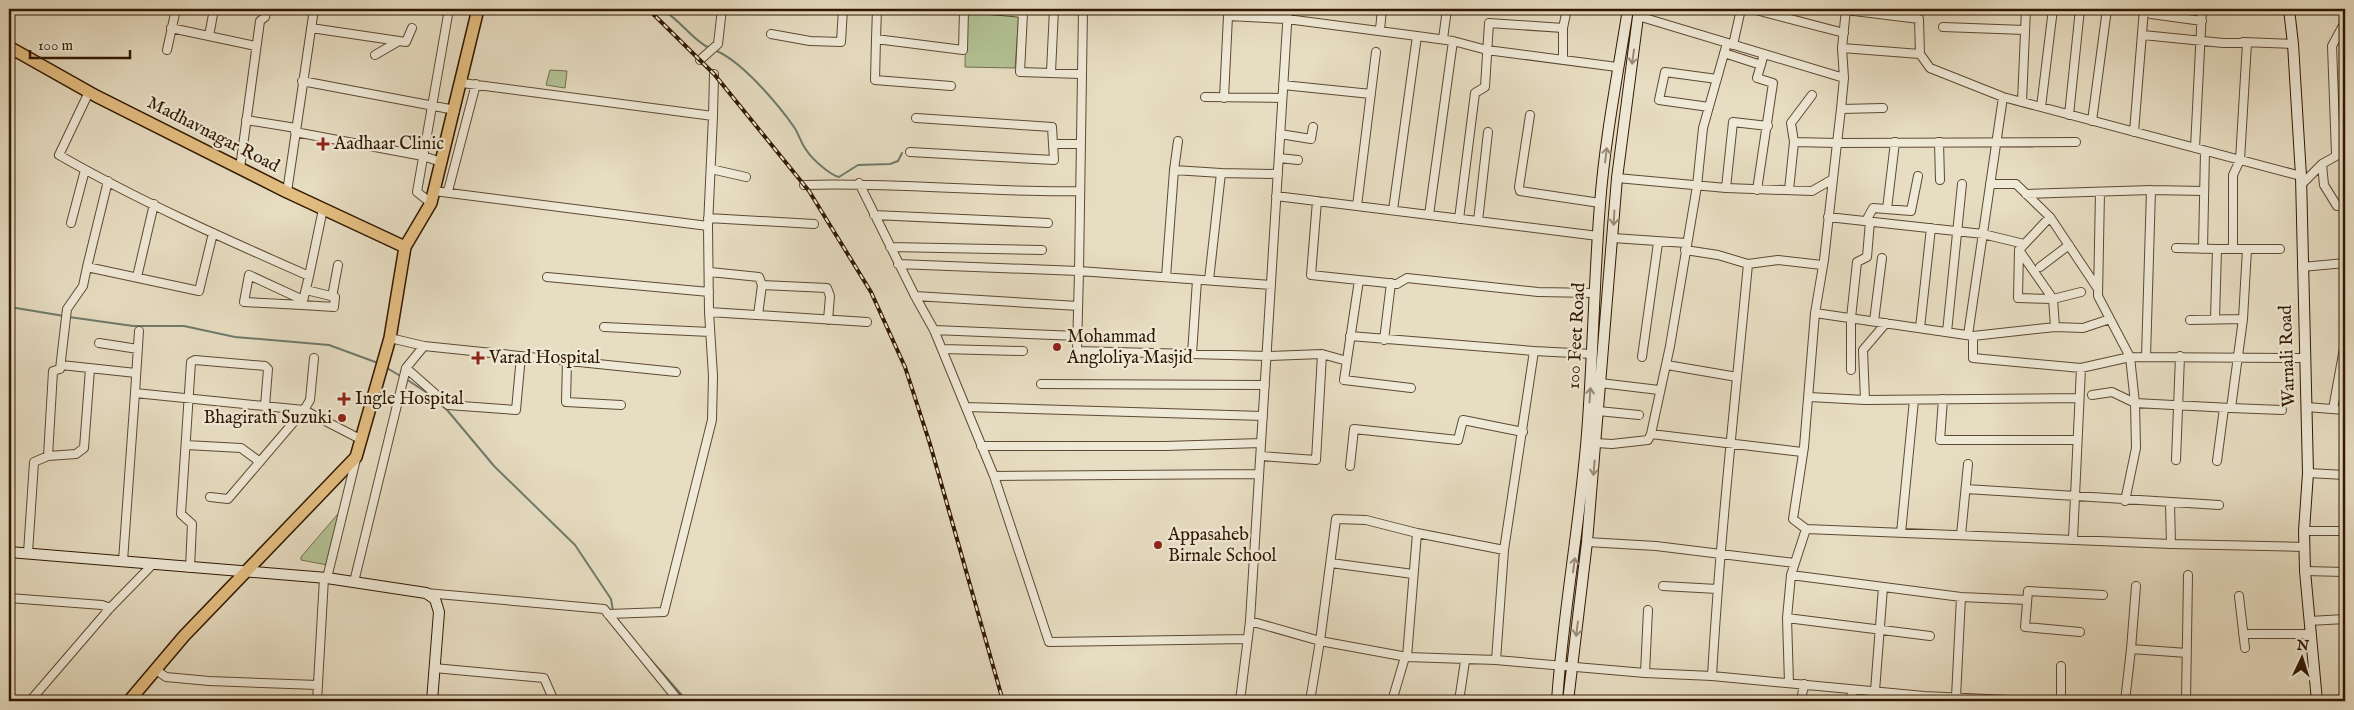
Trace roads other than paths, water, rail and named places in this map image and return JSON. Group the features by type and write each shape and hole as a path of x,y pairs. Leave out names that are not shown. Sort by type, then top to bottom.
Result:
{"main road":[{"path":"130,701 184,636 243,572 356,457 390,338 405,247 431,203 462,83 478,9"},
{"name":"Warnali Road","path":"2289,9 2293,44 2301,180 2308,474 2304,531 2305,571 2317,701"},
{"name":"100 Feet Road","path":"1557,701 1578,531 1592,354 1600,203 1625,10"},
{"path":"1568,701 1587,542 1617,178 1639,13"},
{"name":"Madhavnagar Road","path":"9,47 89,92 287,192 405,247"},
{"path":"9,552 326,578 426,593 435,598 439,612 432,701"}],"street":[{"path":"167,50 176,9"},
{"path":"209,36 214,9"},
{"path":"240,168 260,21 265,17 266,9"},
{"path":"287,192 314,9"},
{"path":"431,203 417,192 449,9"},
{"path":"700,60 718,44 722,9"},
{"path":"771,34 810,41 841,42 843,9"},
{"path":"877,9 875,80 951,86"},
{"path":"876,39 962,50 964,9"},
{"path":"978,9 1023,14 1020,72 1080,74"},
{"path":"1051,72 1054,9"},
{"path":"1083,9 1080,74 1077,351 1266,356 1322,354 1347,361"},
{"path":"1240,701 1250,621 1288,9"},
{"path":"1380,30 1382,9"},
{"path":"1443,39 1446,9"},
{"path":"1563,59 1563,28 1567,9"},
{"path":"1596,443 1612,444 1648,440 1651,434 1659,390 1667,365 1697,186 1702,128 1724,53 1730,44 1741,9"},
{"path":"1752,9 1844,33"},
{"path":"2305,546 2172,544 1806,529 1793,519 1809,397 1815,313 1841,109 1844,78 1842,48 1846,9 1920,19 1920,54 1930,68 2003,97 2240,160 2301,180 2336,154 2345,151"},
{"path":"2022,102 2026,9"},
{"path":"2041,107 2053,9"},
{"path":"2069,115 2080,9"},
{"path":"2092,121 2107,9"},
{"path":"2134,132 2146,9"},
{"path":"2146,9 2151,14 2202,21"},
{"path":"2195,148 2202,9"},
{"path":"1224,98 1228,13 1453,40 1487,50 1617,67"},
{"path":"1639,13 1730,44 1844,78"},
{"path":"2336,154 2332,46 2345,22"},
{"path":"1458,219 1475,93 1485,86 1488,23 1563,28"},
{"path":"1943,27 2025,30"},
{"path":"172,28 256,46"},
{"path":"311,28 406,42 412,28"},
{"path":"2142,35 2201,41 2293,44"},
{"path":"1393,210 1416,36"},
{"path":"1429,215 1453,40"},
{"path":"375,55 398,41"},
{"path":"2233,249 2233,175 2240,160 2247,43 2243,42"},
{"path":"1842,48 1920,54"},
{"path":"1357,206 1376,52"},
{"path":"1724,53 1761,65"},
{"path":"1757,190 1773,83 1757,78 1764,54"},
{"path":"1708,107 1659,100 1665,72 1717,79"},
{"path":"608,614 664,612 712,420 708,222 714,74"},
{"path":"302,81 432,104 455,110"},
{"path":"462,83 713,116"},
{"path":"448,192 476,84"},
{"path":"1283,85 1371,94"},
{"path":"89,92 59,156 213,233 309,276"},
{"path":"1789,190 1794,142 1791,123 1812,95"},
{"path":"1204,97 1282,98"},
{"path":"2003,97 1983,234 1971,335 1973,358 2081,368 2130,357 2239,356 2305,358"},
{"path":"1841,109 1883,108"},
{"path":"1530,115 1519,187 1520,191 1600,203"},
{"path":"910,152 1054,160 1052,127 916,118"},
{"path":"246,120 423,156 441,162"},
{"path":"1726,188 1733,122 1768,126"},
{"path":"1280,134 1311,139 1313,127"},
{"path":"1478,221 1488,132"},
{"path":"1166,277 1178,141"},
{"path":"1794,142 2076,142"},
{"path":"1887,209 1895,142"},
{"path":"1939,142 1940,180"},
{"path":"1053,144 1080,144"},
{"path":"2203,249 2205,151"},
{"path":"1278,158 1298,160"},
{"path":"2322,164 2324,184 2336,206 2345,204"},
{"path":"711,169 746,177"},
{"path":"71,224 85,170"},
{"path":"1174,170 1278,174"},
{"path":"1209,280 1220,173"},
{"path":"1851,370 1852,318 1857,262 1867,257 1868,221 1873,208 1911,211 1918,176"},
{"path":"1617,178 1726,188 1812,191 1833,179"},
{"path":"48,456 53,371 60,369 67,309 83,286 108,181"},
{"path":"804,185 858,183 1037,192 1080,190"},
{"path":"858,183 942,349 994,476 1048,642 1248,639"},
{"path":"1947,332 1962,184"},
{"path":"1990,184 2016,184 2050,217 2098,290"},
{"path":"2026,194 2151,190 2204,191"},
{"path":"2146,357 2151,190"},
{"path":"434,191 708,222 814,224"},
{"path":"2100,192 2098,296 2130,357 2135,403 2136,448 2125,500"},
{"path":"1276,196 1598,236"},
{"path":"1318,201 1311,275 1397,284 1407,278 1538,292 1595,293"},
{"path":"137,278 154,204"},
{"path":"303,302 323,209"},
{"path":"874,215 1048,223"},
{"path":"1828,217 1983,234 2022,247 2053,299 2055,327"},
{"path":"2050,217 2022,247 2018,298 2053,299 2081,292"},
{"path":"1920,328 1931,228"},
{"path":"87,266 199,291 213,233"},
{"path":"1613,238 1686,246 1748,264 1778,260 1822,264"},
{"path":"1642,357 1658,243"},
{"path":"2040,267 2069,245"},
{"path":"890,246 1042,250"},
{"path":"2176,248 2217,250 2280,249"},
{"path":"2217,462 2239,356 2247,249"},
{"path":"2215,319 2217,250"},
{"path":"1874,321 1882,258"},
{"path":"2302,267 2345,263"},
{"path":"898,264 1079,271 1271,285"},
{"path":"1712,676 1729,444 1748,264"},
{"path":"332,297 338,265"},
{"path":"710,272 759,277 762,285 758,316"},
{"path":"303,302 249,275 244,302 303,302 334,307 335,297 306,290"},
{"path":"547,277 709,292"},
{"path":"1192,354 1198,280"},
{"path":"1359,280 1344,380 1411,388"},
{"path":"1384,340 1391,283"},
{"path":"762,285 827,288 830,296 828,320"},
{"path":"915,296 1078,306"},
{"path":"709,312 867,322"},
{"path":"1815,313 1971,335 2055,327 2083,328 2110,319"},
{"path":"2190,320 2243,319"},
{"path":"1865,400 1863,350 1886,323"},
{"path":"604,327 710,332"},
{"path":"934,330 1078,336"},
{"path":"123,561 139,331"},
{"path":"1350,336 1592,354"},
{"path":"390,338 424,346 676,372"},
{"path":"99,343 138,349"},
{"path":"2333,409 2345,343"},
{"path":"354,582 406,368 424,346"},
{"path":"942,349 1024,351"},
{"path":"1496,660 1504,550 1523,432 1527,384 1534,351"},
{"path":"1260,456 1316,460 1322,354"},
{"path":"406,368 448,405 516,410 522,356"},
{"path":"2176,460 2180,356"},
{"path":"210,497 228,500 304,410 310,400 314,358"},
{"path":"190,568 192,524 181,514 191,362 194,360 261,365 268,369 265,406"},
{"path":"567,360 566,402 620,405"},
{"path":"61,365 136,373"},
{"path":"1667,365 1737,377"},
{"path":"28,553 34,462 48,456 76,454 84,448 90,368"},
{"path":"2073,539 2081,368"},
{"path":"1600,383 1659,390"},
{"path":"1041,384 1265,385"},
{"path":"2092,395 2112,392 2135,403 2282,410"},
{"path":"135,393 304,410 362,440"},
{"path":"1809,397 1865,400 2079,398"},
{"path":"1943,399 1940,440 2077,440"},
{"path":"1901,533 1914,400"},
{"path":"2306,407 2345,410"},
{"path":"966,408 1263,416"},
{"path":"1598,411 1639,415"},
{"path":"1350,466 1354,429 1458,440 1463,420 1523,432"},
{"path":"1651,434 1802,452"},
{"path":"981,446 1165,446 1261,443"},
{"path":"186,445 241,448 260,462"},
{"path":"317,701 326,578 356,457"},
{"path":"1961,535 1968,464"},
{"path":"994,476 1259,474"},
{"path":"2308,474 2345,475"},
{"path":"1966,489 2075,498 2219,505"},
{"path":"2170,503 2172,544"},
{"path":"1310,701 1336,519 1366,520 1417,533 1504,550"},
{"path":"1788,683 1787,618 1791,575 1806,529"},
{"path":"2304,531 2345,531"},
{"path":"1392,701 1406,657 1417,533"},
{"path":"1587,542 1656,546 1795,563"},
{"path":"1330,563 1413,574"},
{"path":"30,701 110,608 153,564"},
{"path":"2305,571 2345,572"},
{"path":"1791,575 1961,597 2027,600"},
{"path":"2186,701 2188,575"},
{"path":"1663,586 1717,589"},
{"path":"2125,701 2136,586"},
{"path":"1875,691 1878,629 1883,587"},
{"path":"2080,632 2025,627 2028,590 2103,595"},
{"path":"426,593 604,609 679,701"},
{"path":"2239,596 2245,648"},
{"path":"1956,696 1961,597"},
{"path":"9,598 102,605 110,608"},
{"path":"1645,673 1648,610"},
{"path":"1787,618 1930,636"},
{"path":"2310,621 2345,619"},
{"path":"1250,621 1320,641 1406,657 1465,661 1496,660 1645,673 1712,676 1875,691 1924,699 1956,696 1979,700 2029,701"},
{"path":"2244,634 2311,634"},
{"path":"2131,649 2187,653"},
{"path":"1459,701 1465,661"},
{"path":"2061,666 2061,701"},
{"path":"434,668 544,678 554,701"},
{"path":"156,670 166,677 209,681 318,685"},
{"path":"1801,701 1804,684"},
{"path":"1850,701 1853,690"},
{"path":"2335,701 2345,698"}],"waterway":[{"path":"502,12 505,9"},
{"path":"661,9 709,48"},
{"path":"714,50 735,63 758,83 794,127 809,154 835,176 839,177 858,165 890,164 898,161 902,153"},
{"path":"9,304 16,308 64,316"},
{"path":"69,317 133,326 184,326 235,337 329,345 378,363"},
{"path":"387,368 402,377"},
{"path":"406,379 432,396 448,411 494,466 575,545 611,599 613,611"},
{"path":"642,650 687,701"}],"railway":[{"path":"648,9 714,74 809,191 871,292 905,367 930,444 1003,701"}],"place":[{"name":"Aadhaar Clinic","path":"323,144"},
{"name":"Mohammad Angloliya Masjid","path":"1057,347"},
{"name":"Varad Hospital","path":"478,358"},
{"name":"Ingle Hospital","path":"344,399"},
{"name":"Bhagirath Suzuki","path":"342,418"},
{"name":"Appasaheb Birnale School","path":"1158,545"}]}
